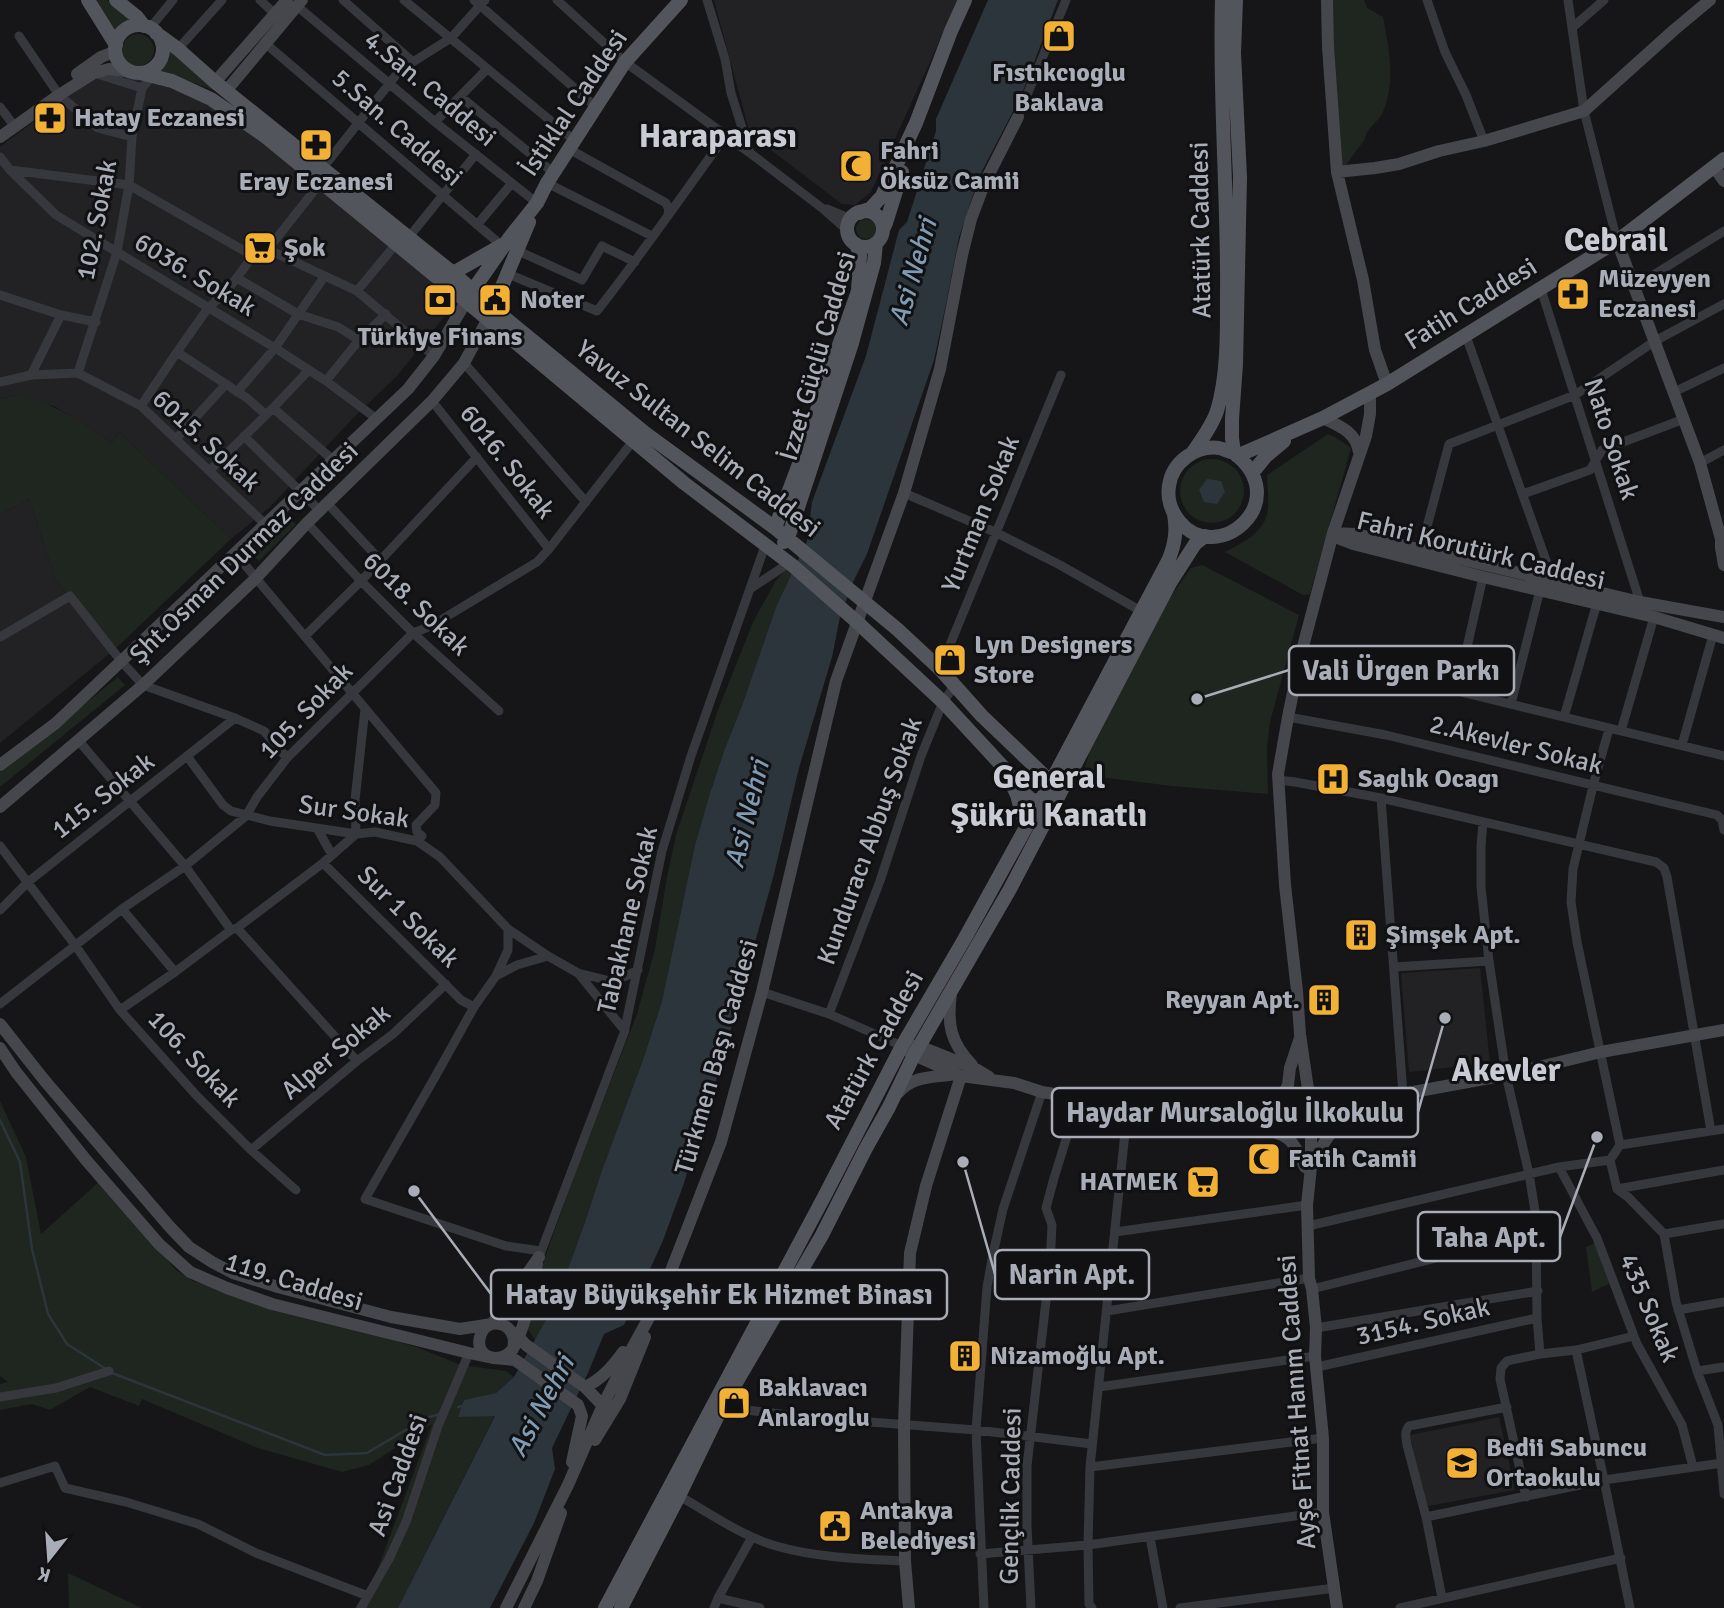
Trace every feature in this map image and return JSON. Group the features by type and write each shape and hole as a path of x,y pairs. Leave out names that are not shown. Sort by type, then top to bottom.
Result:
{"main road":[{"path":"88,0 116,48 122,65 142,77 160,62 163,54 163,47 150,29 132,27 126,30 118,39 116,48"},
{"name":"İstiklal Caddesi","path":"470,296 537,203 550,178 625,62 681,0"},
{"name":"İzzet Güçlü Caddesi","path":"792,542 852,343 874,263 876,243 886,223 916,124 965,0"},
{"name":"Atatürk Caddesi","path":"605,1608 902,1046 1051,782 1175,544 1177,530 1168,486 1173,472 1181,461 1193,452 1218,408 1226,351 1222,0"},
{"name":"Atatürk Caddesi","path":"1236,0 1234,52 1240,177 1232,438 1236,454"},
{"name":"Yavuz Sultan Selim Caddesi","path":"118,1 178,49 322,175 470,296 633,441 765,546 940,668 982,716 1051,782 1057,800"},
{"name":"Yavuz Sultan Selim Caddesi","path":"142,77 172,82 211,99 322,175"},
{"name":"İzzet Güçlü Caddesi","path":"853,221 872,208 882,196 916,124"},
{"name":"Fatih Caddesi","path":"1236,454 1302,428 1387,384 1618,241 1719,163"},
{"name":"İzzet Güçlü Caddesi","path":"775,528 858,292 860,255 849,236 853,221 865,212 875,215 883,229"},
{"name":"Yavuz Sultan Selim Caddesi","path":"402,241 453,273 470,296"},
{"name":"İzzet Güçlü Caddesi","path":"856,244 866,247 876,243"},
{"path":"453,273 509,244"},
{"name":"İstiklal Caddesi","path":"490,314 506,273 509,244"},
{"name":"Yavuz Sultan Selim Caddesi","path":"490,314 792,542 1005,769 1017,795 1026,827"},
{"name":"Fatih Caddesi","path":"1253,472 1272,450 1302,428"},
{"path":"1174,514 1192,532 1219,536 1244,524 1257,500 1253,472 1236,454 1221,448 1193,452"},
{"name":"Atatürk Caddesi","path":"621,1608 722,1407 821,1235 916,1051 1010,889 1170,583 1195,544 1205,536"},
{"path":"765,546 792,542"},
{"path":"1005,769 1030,799 1040,802 1057,800"}],"street":[{"path":"150,29 173,0"},
{"path":"178,49 222,0"},
{"path":"260,0 275,14"},
{"path":"343,0 412,61"},
{"path":"404,0 572,144 666,203 668,214"},
{"path":"557,0 625,62 821,208 853,221"},
{"path":"707,0 750,153"},
{"path":"1018,117 1066,0"},
{"path":"1328,0 1328,47 1337,172 1363,280 1375,350 1387,384"},
{"path":"1427,0 1445,52 1484,141"},
{"path":"1568,0 1584,111 1618,241 1700,463 1723,541 1721,548 1724,565"},
{"path":"1573,27 1604,0"},
{"path":"1337,172 1399,164 1584,111 1710,0"},
{"path":"221,87 275,14 295,2"},
{"path":"221,87 265,43 295,2"},
{"name":"4.San. Caddesi","path":"295,2 435,122 537,203"},
{"path":"141,406 208,308 226,292 253,256 272,244 358,123 400,70 451,38 480,2 596,107"},
{"path":"19,36 57,93 98,128 132,137"},
{"name":"5.San. Caddesi","path":"265,43 477,225 509,244 582,280 602,246 635,262"},
{"path":"57,93 116,48"},
{"path":"0,137 9,125 57,93 94,73 109,69 142,77"},
{"path":"435,122 487,69"},
{"name":"102. Sokak","path":"79,373 117,252 129,185 132,137 142,77"},
{"path":"461,97 550,178 652,236"},
{"path":"0,107 9,125"},
{"name":"Türkmen Başı Caddesi","path":"506,1608 567,1487 603,1405 662,1294 721,1142 762,992 836,681 857,609 904,494 940,369 971,219 985,182 1018,117"},
{"path":"506,273 597,311 726,135"},
{"path":"357,291 476,154"},
{"name":"6036. Sokak","path":"0,157 56,215 275,348 377,419"},
{"path":"1719,163 1724,181"},
{"path":"10,170 129,185 253,256"},
{"path":"477,225 512,183"},
{"path":"1634,287 1724,231"},
{"path":"265,248 357,291 434,356"},
{"path":"237,391 275,348 324,277"},
{"path":"237,278 298,314 338,327 359,340"},
{"name":"Nato Sokak","path":"1541,289 1640,602"},
{"path":"0,295 61,315 96,322"},
{"name":"Şht.Osman Durmaz Caddesi","path":"0,765 56,723 408,389 434,356 470,296"},
{"path":"1421,549 1449,444 1575,395 1655,341 1724,304"},
{"path":"326,381 359,340 386,314"},
{"name":"Şht.Osman Durmaz Caddesi","path":"0,807 143,685 256,578 307,523 432,401 464,363 490,314"},
{"path":"32,374 61,315"},
{"path":"1466,336 1553,580"},
{"path":"177,352 247,398 265,414"},
{"path":"464,363 586,502"},
{"path":"1674,392 1724,368"},
{"path":"209,471 309,370"},
{"path":"0,383 32,374 79,373"},
{"name":"6015. Sokak","path":"79,373 141,406 265,524"},
{"name":"Yurtman Sokak","path":"940,668 1061,375"},
{"path":"176,439 226,384"},
{"name":"Ayşe Fitnat Hanım Caddesi","path":"1323,1117 1321,1105 1311,1096 1300,1036 1285,885 1278,774 1300,658 1333,533 1366,436 1370,394"},
{"name":"6016. Sokak","path":"432,401 549,549"},
{"path":"273,408 333,460"},
{"path":"1323,418 1351,433 1359,452"},
{"path":"1523,494 1590,470 1602,450 1684,419"},
{"path":"244,436 300,491 324,508 381,561"},
{"name":"105. Sokak","path":"0,1004 75,944 185,866 246,816 287,758 413,634 537,562 633,441"},
{"path":"1700,463 1724,450"},
{"path":"305,636 381,561 477,457"},
{"path":"904,494 997,533 1141,611"},
{"name":"6018. Sokak","path":"307,523 413,634 499,711"},
{"name":"Fahri Korutürk Caddesi","path":"1333,533 1356,534 1640,602 1724,617"},
{"name":"Fahri Korutürk Caddesi","path":"1333,533 1353,544 1654,617 1719,636"},
{"name":"Tabakhane Sokak","path":"540,1254 625,1031 662,851 691,756 765,546"},
{"path":"235,553 436,793 435,805 416,825 416,832 422,836"},
{"path":"750,589 790,564"},
{"path":"1457,691 1483,577"},
{"path":"1511,704 1540,590"},
{"path":"0,636 70,596 143,685 264,731 287,758"},
{"path":"1564,717 1597,603"},
{"path":"1621,732 1654,617"},
{"path":"1682,745 1719,636"},
{"path":"1300,658 1457,691 1724,756"},
{"name":"Kunduracı Abbuş Sokak","path":"829,1014 880,881 921,756 943,702 955,685"},
{"path":"356,834 355,800 365,709"},
{"name":"2.Akevler Sokak","path":"1288,716 1382,734 1717,815 1722,820 1724,830"},
{"name":"115. Sokak","path":"0,910 28,882 234,718"},
{"path":"1609,729 1573,869 1571,902 1620,1145 1610,1160 1617,1189 1664,1234 1678,1310 1697,1371 1721,1425 1724,1491"},
{"path":"78,740 185,866 234,929 357,1061"},
{"name":"Sur Sokak","path":"187,756 223,805 231,811 317,828 356,834 375,832 417,841 440,857 508,929 548,956 579,973 610,981 638,970"},
{"path":"1278,780 1381,798 1656,862 1664,868 1679,939 1711,1131"},
{"path":"1381,798 1403,1094"},
{"path":"1483,822 1481,887 1489,961 1506,1075 1536,1217 1540,1354"},
{"name":"Sur 1 Sokak","path":"317,828 332,855"},
{"name":"Sur 1 Sokak","path":"356,834 323,863 461,1000 474,1007"},
{"name":"106. Sokak","path":"0,846 75,944 120,1010 196,1095 296,1190"},
{"path":"120,1010 323,863"},
{"path":"122,909 175,972"},
{"path":"508,929 508,950 496,976 474,1007 365,1199 506,1246 540,1254"},
{"path":"496,976 517,965 548,956"},
{"path":"1394,967 1489,961"},
{"name":"Sur Sokak","path":"579,973 625,1031"},
{"name":"Alper Sokak","path":"251,1150 393,1034 446,984"},
{"path":"951,990 949,1023 952,1037 974,1068"},
{"path":"762,992 829,1014 902,1046 974,1068 992,1079"},
{"name":"119. Caddesi","path":"0,1024 169,1226 189,1247 212,1262 233,1273 391,1317 460,1329 492,1324"},
{"path":"893,1099 910,1082 921,1078 958,1075 1014,1083 1079,1098 1300,1129 1317,1127 1323,1117 1361,1102 1506,1075 1601,1052 1724,1030"},
{"path":"1239,1121 1283,1095 1300,1036"},
{"name":"Ayşe Fitnat Hanım Caddesi","path":"1300,1036 1292,1101 1286,1115 1300,1129 1308,1167 1311,1284 1316,1328 1318,1403 1323,1438 1323,1512 1337,1608"},
{"name":"119. Caddesi","path":"0,1048 86,1160 159,1244 190,1272 272,1304 493,1359 518,1348"},
{"path":"916,1051 958,1075"},
{"path":"909,1608 905,1561 904,1426 910,1253 958,1075"},
{"path":"984,1608 976,1430 987,1287 1003,1209 1042,1091"},
{"path":"1239,1121 1304,1095 1352,1098 1389,1096"},
{"name":"Gençlik Caddesi","path":"1031,1608 1027,1478 1050,1266 1052,1225 1046,1208 1079,1098"},
{"path":"1239,1121 1290,1139 1308,1167 1339,1123 1361,1102"},
{"path":"1092,1608 1089,1604 1088,1545 1090,1467 1128,1104"},
{"path":"1620,1145 1724,1129"},
{"path":"1308,1226 1559,1167 1610,1160"},
{"name":"435 Sokak","path":"1559,1167 1597,1238 1637,1343 1682,1425 1693,1468"},
{"path":"1617,1189 1724,1170"},
{"path":"1115,1232 1308,1198"},
{"path":"1664,1234 1724,1224"},
{"path":"1107,1311 1311,1284 1536,1233"},
{"path":"493,1359 483,1353 479,1342 482,1331 492,1324 540,1254"},
{"path":"518,1348 540,1254"},
{"path":"993,1254 1050,1266 1111,1274"},
{"path":"1316,1328 1538,1290"},
{"path":"524,1608 537,1581 570,1488 584,1458 620,1399 662,1294"},
{"path":"1678,1310 1724,1303"},
{"name":"3154. Sokak","path":"1099,1387 1316,1362 1537,1318"},
{"path":"586,1387 607,1373 647,1321"},
{"path":"492,1324 508,1327 518,1348 578,1405 582,1416 567,1487"},
{"path":"1526,1497 1500,1379 1501,1368 1507,1361 1576,1350 1634,1336"},
{"path":"518,1348 586,1387 608,1412 606,1422"},
{"path":"1576,1350 1630,1608"},
{"name":"Asi Caddesi","path":"361,1608 406,1522 438,1426 468,1353"},
{"path":"1697,1371 1724,1367"},
{"path":"0,1397 56,1388 109,1371"},
{"path":"578,1405 603,1405 620,1399"},
{"path":"722,1407 804,1418 976,1430 1092,1444"},
{"path":"1442,1598 1426,1517 1407,1445 1407,1429 1409,1426 1507,1407"},
{"path":"1090,1467 1323,1438"},
{"path":"1426,1517 1604,1480 1722,1463"},
{"path":"0,1483 55,1466 65,1488 126,1502 198,1524 256,1553 368,1596"},
{"path":"679,1496 752,1537 775,1546 822,1556 905,1561"},
{"path":"980,1554 1088,1545 1323,1512"},
{"path":"714,1608 752,1537"},
{"path":"1150,1537 1163,1608"},
{"path":"1400,1608 1620,1558"},
{"path":"1181,1608 1335,1588"},
{"path":"718,1598 760,1608"}],"shaded area":[{"path":"97,0 107,0 136,21 126,24 113,36"},
{"path":"714,0 958,0 871,192 855,205 842,204 750,134"},
{"path":"1331,0 1364,0 1367,8 1383,17 1390,65 1389,88 1383,112 1341,172"},
{"path":"138,34 150,38 154,50 150,62 138,66 126,62 122,50 126,38"},
{"path":"167,46 232,97 172,75 157,73"},
{"path":"111,72 140,77 224,105 453,296 452,305 444,317 397,376 354,417 269,508 231,539 119,432 112,443 56,407 14,395 0,399 0,147 92,77"},
{"path":"862,219 870,219 876,229 870,239 862,239 856,233 856,225"},
{"path":"14,395 54,407 112,443 119,432 231,539 114,650 56,581 29,499 0,515 0,399"},
{"path":"1328,434 1351,448 1310,594 1303,595 1225,552 1246,540 1263,524 1268,509 1267,475"},
{"path":"1206,459 1218,459 1235,468 1242,479 1242,503 1235,514 1218,523 1206,523 1194,518 1185,509 1180,497 1180,485 1185,473 1194,464"},
{"path":"29,499 56,581 114,650 0,743 0,515"},
{"path":"285,515 296,524 259,561 247,549"},
{"path":"1202,565 1299,615 1270,722 1267,746 1268,794 1083,775 1089,753 1170,597 1191,568"},
{"path":"786,569 792,574 776,607 724,751 695,845 662,1001 644,1057 556,1302 535,1340 527,1328 530,1303 577,1169 637,1014 655,949 676,835 718,710 753,622 775,582"},
{"path":"118,677 125,685 0,787 0,772"},
{"path":"1480,968 1490,1063 1409,1072 1401,973"},
{"path":"0,1101 26,1157 41,1234 100,1181 176,1270 193,1281 419,1348 461,1365 506,1371 514,1377 496,1393 464,1401 459,1417 495,1415 398,1608 355,1608 375,1576 432,1424 369,1465 342,1472 258,1448 142,1399 139,1406 90,1387 50,1410 32,1404 0,1410 0,1384 8,1382 0,1376"},
{"path":"1595,1243 1613,1282 1592,1292 1586,1247"},
{"name":"Bedii Sabuncu Ortaokulu","path":"1499,1417 1515,1490 1423,1507 1410,1435"},
{"path":"68,1573 142,1608 69,1608"}],"water":[{"name":"Asi Nehri","path":"988,0 1058,0 1021,96 982,171 959,237 934,360 867,554 840,617 832,657 799,768 774,874 722,1061 683,1186 662,1243 624,1325 604,1334 552,1448 555,1469 534,1523 490,1608 398,1608 495,1416 458,1417 464,1400 496,1393 514,1377 556,1302 662,1001 695,845 724,751 776,607 807,541 812,502 866,356 899,230 907,222 936,131 936,119"},
{"path":"1207,479 1221,481 1225,492 1217,504 1204,502 1199,490"}],"waterway":[{"path":"0,1120 20,1162 32,1249 48,1314 67,1344 106,1369"},
{"path":"112,1373 325,1455 367,1453 426,1418 440,1414"},
{"path":"458,1407 462,1406"}],"place":[{"name":"Fıstıkcıoglu Baklava","path":"1059,36"},
{"name":"Hatay Eczanesi","path":"50,118"},
{"name":"Eray Eczanesi","path":"316,145"},
{"name":"Fahri Öksüz Camii","path":"856,166"},
{"name":"Şok","path":"260,248"},
{"name":"Müzeyyen Eczanesi","path":"1573,294"},
{"name":"Türkiye Finans","path":"440,300"},
{"name":"Noter","path":"495,300"},
{"name":"Lyn Designers Store","path":"950,660"},
{"name":"Vali Ürgen Parkı","path":"1197,699"},
{"name":"Saglık Ocagı","path":"1333,779"},
{"name":"Şimşek Apt.","path":"1361,935"},
{"name":"Reyyan Apt.","path":"1324,1000"},
{"name":"Haydar Mursaloğlu İlkokulu","path":"1445,1018"},
{"name":"Taha Apt.","path":"1597,1137"},
{"name":"Fatih Camii","path":"1264,1159"},
{"name":"Narin Apt.","path":"963,1162"},
{"name":"HATMEK","path":"1203,1182"},
{"name":"Hatay Büyükşehir Ek Hizmet Binası","path":"414,1191"},
{"name":"Nizamoğlu Apt.","path":"965,1356"},
{"name":"Baklavacı Anlaroglu","path":"734,1403"},
{"name":"Bedii Sabuncu Ortaokulu","path":"1462,1463"},
{"name":"Antakya Belediyesi","path":"835,1526"}],"district":[{"name":"Haraparası","path":"718,136"},
{"name":"Cebrail","path":"1616,240"},
{"name":"General Şükrü Kanatlı","path":"1049,796"},
{"name":"Akevler","path":"1506,1070"}]}
